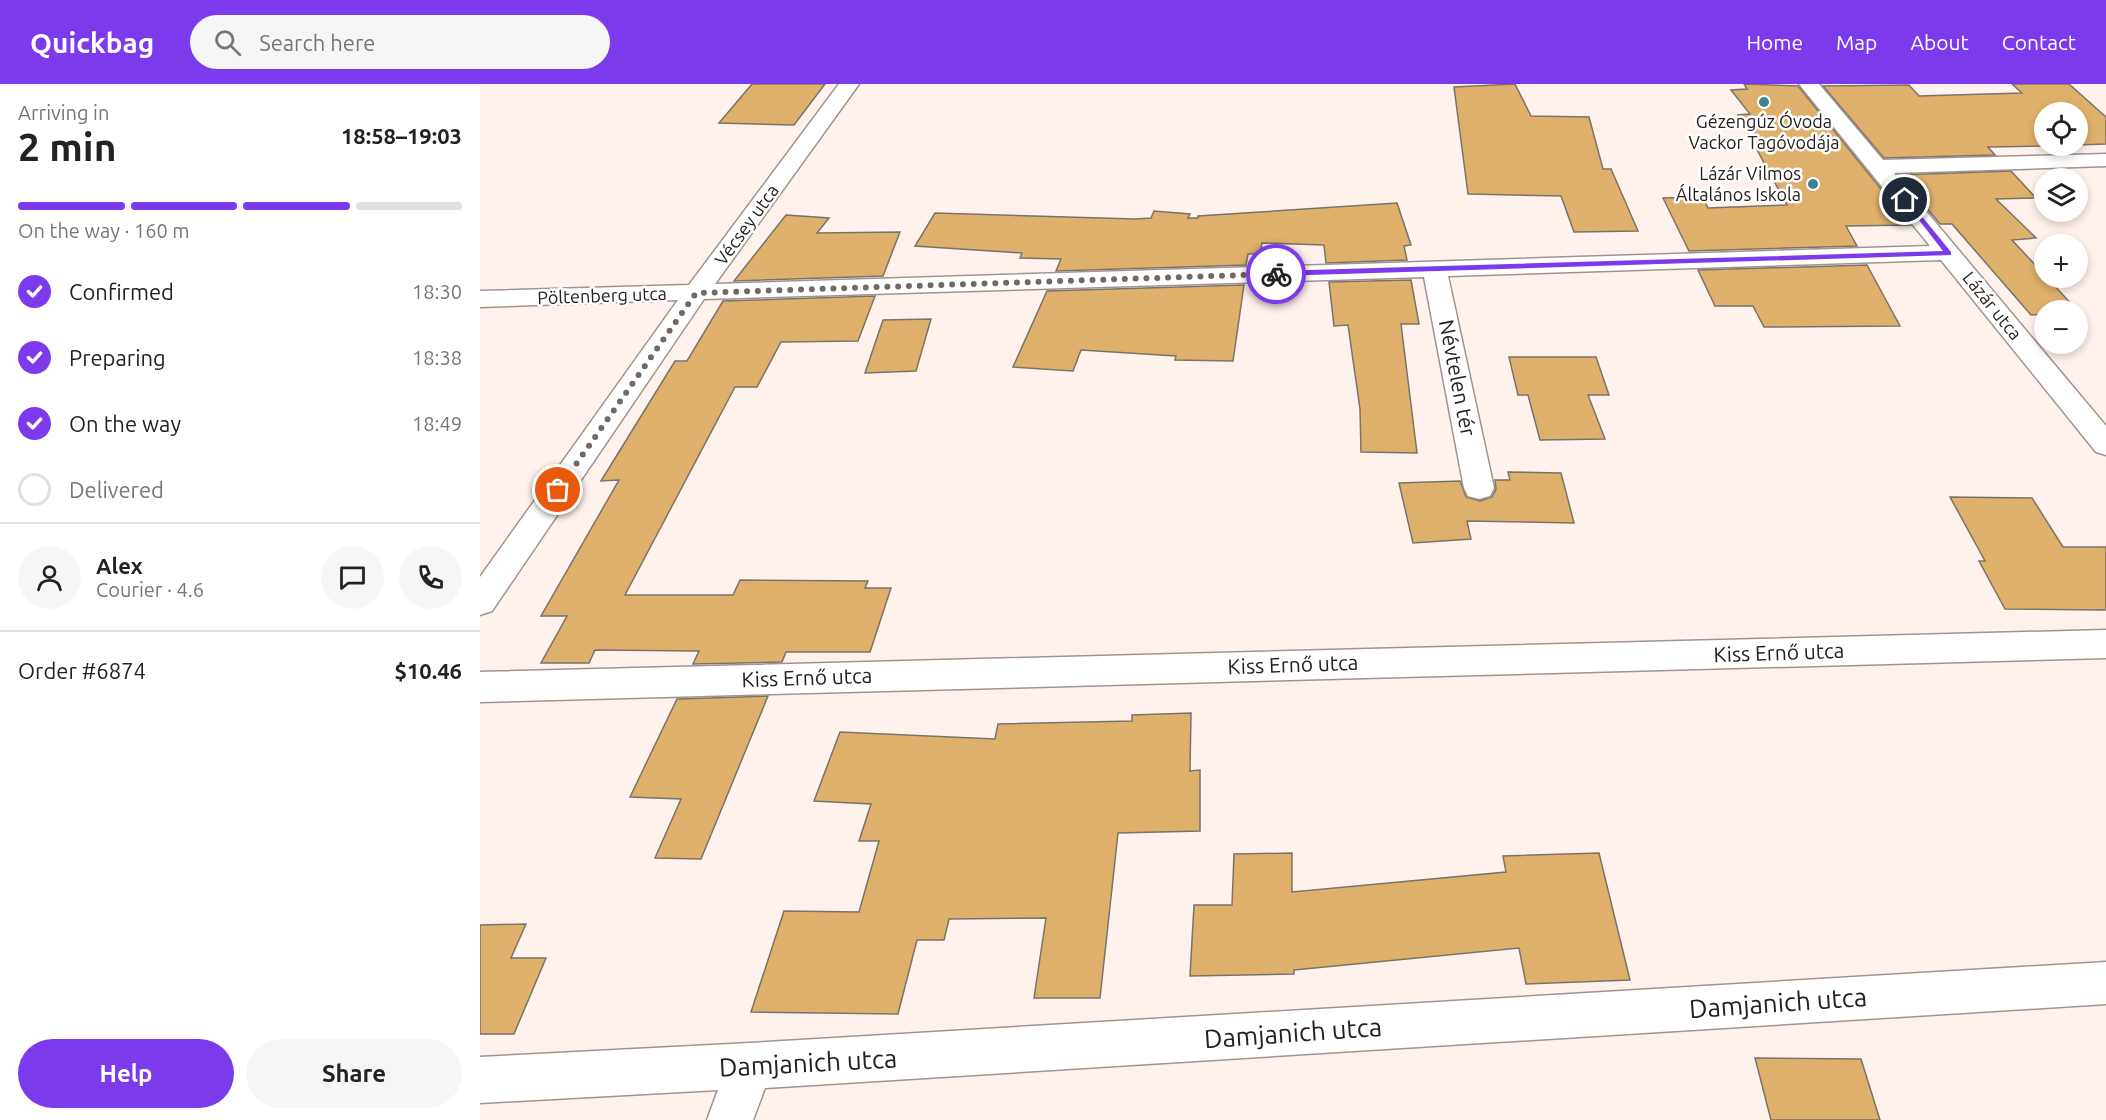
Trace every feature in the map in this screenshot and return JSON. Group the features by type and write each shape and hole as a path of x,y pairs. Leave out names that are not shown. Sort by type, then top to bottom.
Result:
{"street":[{"name":"Vécsey utca","path":"480,602 696,293 849,84"},
{"name":"Lázár utca","path":"1809,84 2106,445"},
{"path":"1878,167 2106,160"},
{"name":"Pöltenberg utca","path":"480,299 1948,253"},
{"name":"Névtelen tér","path":"1434,268 1479,488"},
{"path":"2075,407 2106,407"},
{"name":"Kiss Ernő utca","path":"480,687 2106,644"},
{"name":"Damjanich utca","path":"480,1080 750,1066 2106,983"},
{"path":"730,1120 750,1066"}],"building":[{"path":"752,84 825,84 794,125 719,123"},
{"path":"1515,84 1531,116 1589,117 1603,169 1611,169 1638,231 1574,232 1561,196 1468,194 1454,87"},
{"path":"1744,84 1798,86 1910,225 1846,226 1857,246 1689,251 1663,198 1703,197 1708,208 1787,205 1738,115 1750,114 1731,90 1747,89"},
{"path":"2012,84 2069,84 2106,117 2106,144 2088,145 2088,102 2034,102 2034,146 1988,147 1995,155 1884,158 1823,86 1909,85 1919,96 2022,93"},
{"path":"2011,171 2034,196 2034,198 1996,199 2034,236 2034,238 2012,240 2034,264 2034,288 2057,288 2068,300 2034,300 2034,315 2031,315 1952,224 1940,224 1899,175"},
{"path":"1397,203 1411,245 1404,246 1407,260 1326,263 1324,245 1262,243 1260,254 1248,254 1246,265 1056,271 1061,259 1020,258 1022,253 915,246 935,213 1135,219 1151,218 1154,211 1190,214 1188,218 1198,218 1198,216"},
{"path":"786,215 829,218 817,233 900,232 883,276 734,281"},
{"path":"1867,265 1900,326 1764,327 1753,306 1715,306 1698,270"},
{"path":"1411,280 1419,324 1401,324 1417,453 1361,452 1360,409 1348,325 1334,326 1329,282"},
{"path":"1244,285 1233,361 1175,360 1176,356 1081,350 1073,371 1013,367 1047,291"},
{"path":"875,296 858,341 781,342 757,387 735,387 625,595 733,595 740,580 868,581 865,588 891,588 870,652 786,652 782,662 693,664 699,651 595,650 589,663 541,663 567,616 541,616 619,480 601,481 675,361 687,361 723,301"},
{"path":"931,319 916,371 865,373 883,320"},
{"path":"1509,357 1596,357 1609,395 1588,395 1605,439 1540,440 1528,395 1518,395"},
{"path":"1508,472 1561,473 1574,523 1467,521 1471,539 1413,543 1399,483 1460,481 1466,497 1480,501 1492,497 1496,489 1495,480 1510,480"},
{"path":"1950,497 2032,498 2063,547 2106,547 2106,610 2005,609 1979,561 1985,561"},
{"path":"768,696 701,859 655,858 681,799 630,797 677,699"},
{"path":"1191,713 1190,771 1200,770 1200,831 1118,833 1100,998 1034,998 1046,918 949,919 944,940 917,940 898,1014 751,1012 784,911 859,912 879,841 859,841 871,804 814,801 840,732 995,739 998,724 1132,721 1132,715"},
{"path":"1292,853 1292,892 1506,872 1503,856 1599,853 1630,980 1526,984 1519,948 1294,970 1294,974 1190,976 1194,905 1232,905 1234,854"},
{"path":"526,924 511,958 546,958 514,1034 480,1034 480,925"},
{"path":"1755,1058 1861,1059 1880,1120 1771,1120"}],"way so far":[{"path":"558,490 696,293 1276,274"}],"place":[{"name":"Gézengúz Óvoda Vackor Tagóvodája","path":"1764,102"},
{"name":"Lázár Vilmos Általános Iskola","path":"1813,184"}],"route":[{"path":"1276,274 1948,253 1905,200"}]}
